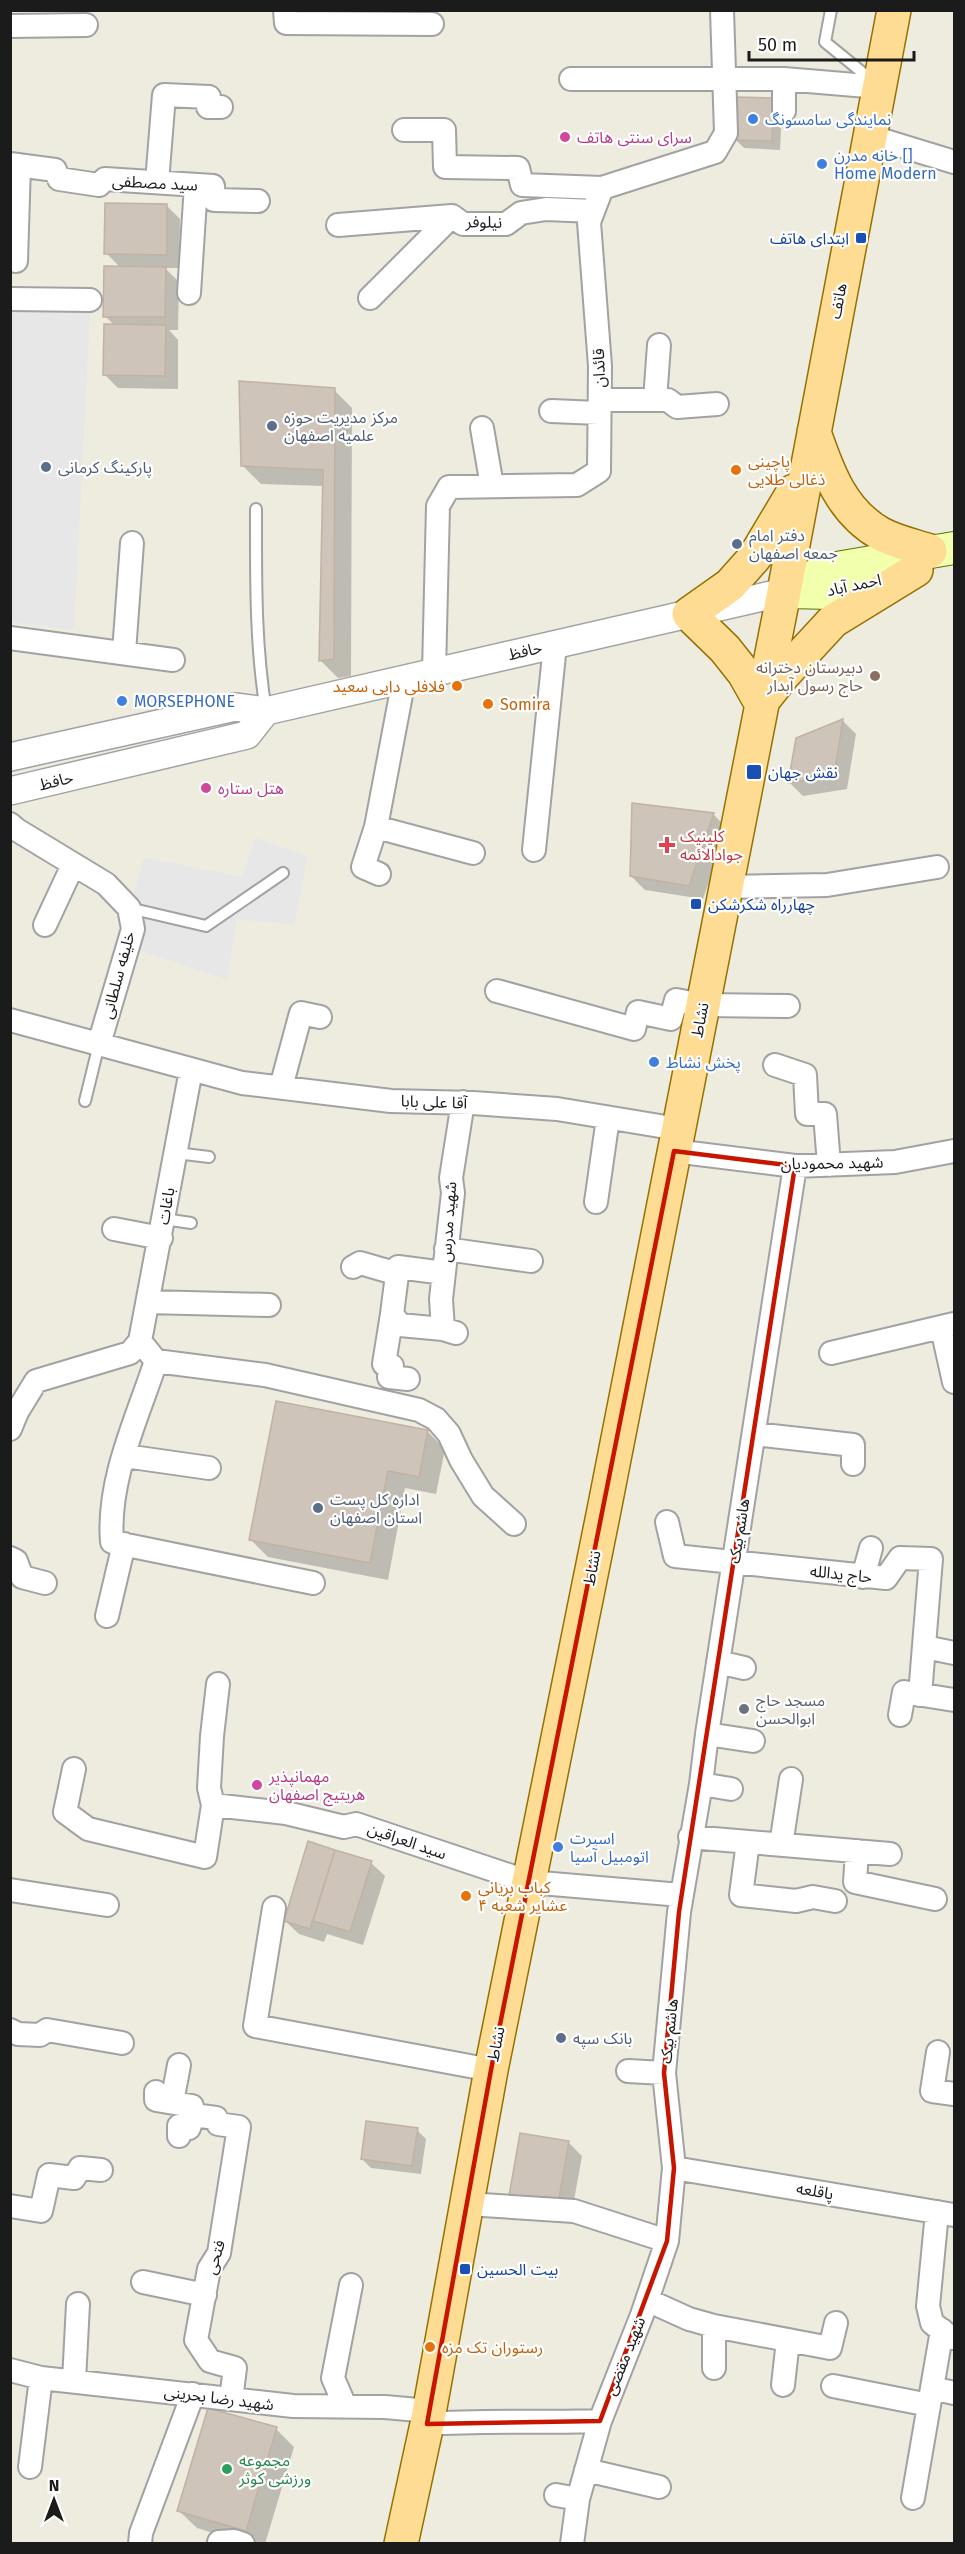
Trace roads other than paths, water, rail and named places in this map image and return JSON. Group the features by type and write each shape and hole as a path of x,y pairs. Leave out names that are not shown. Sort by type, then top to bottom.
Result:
{"main road":[{"name":"هاتف","path":"784,592 894,10"},
{"path":"814,432 826,468 843,501 859,520 883,535 939,558"},
{"path":"806,471 754,558 730,585 689,614 725,649 744,673 761,703 784,674 833,621 939,558"},
{"name":"احمد آباد","path":"784,592 825,570 939,558"},
{"name":"نشاط","path":"401,2544 428,2418 491,2070 784,592"}],"street":[{"path":"404,130 444,130 445,167 518,168 522,185 602,188 715,152 726,133 722,10"},
{"path":"286,17 432,24"},
{"path":"10,26 86,25"},
{"path":"784,79 784,111"},
{"path":"571,80 784,79 879,87"},
{"path":"157,182 164,95 209,97 208,107 221,107"},
{"path":"869,136 954,162"},
{"path":"15,165 16,261"},
{"name":"سید مصطفی","path":"15,165 55,170 59,178 99,185 105,178 213,186 213,200 258,201"},
{"path":"189,293 196,185"},
{"name":"قائدان","path":"434,672 438,506 449,487 577,485 598,471 600,366 589,222 602,188"},
{"name":"نیلوفر","path":"338,225 452,216 463,224 506,224 521,213 546,209 593,211"},
{"path":"370,298 452,216"},
{"path":"10,299 90,300"},
{"path":"655,400 660,345"},
{"path":"551,411 655,400 668,400 677,407 717,405"},
{"path":"482,428 492,486"},
{"path":"124,652 132,543"},
{"name":"حافظ","path":"10,758 235,707 266,711 784,592"},
{"path":"10,638 173,660"},
{"path":"534,850 555,645"},
{"path":"379,874 363,867 376,827 404,679"},
{"name":"حافظ","path":"10,791 247,735 266,711"},
{"name":"خلیفه سلطانی","path":"10,824 106,884 129,908 133,929 99,1044"},
{"path":"376,827 473,853"},
{"path":"45,925 73,865"},
{"path":"726,887 827,885 937,867"},
{"path":"497,991 633,1029 638,1012 671,1019 676,1000 703,1005 788,1006"},
{"path":"281,1087 301,1013 320,1017"},
{"path":"10,1020 191,1070"},
{"path":"776,1065 805,1075 807,1114 825,1114 829,1165"},
{"name":"آقا علی بابا","path":"191,1070 242,1083 391,1101 463,1102 557,1109 608,1118 676,1140"},
{"name":"باغات","path":"140,1341 191,1070"},
{"name":"شهید مدرس","path":"386,1318 400,1325 450,1331 441,1299 453,1193 451,1178 463,1102"},
{"path":"596,1202 608,1118"},
{"name":"شهید محمودیان","path":"676,1140 795,1166 895,1162 954,1151"},
{"name":"هاشم بیک","path":"674,2168 664,2073 681,1895 701,1784 795,1166"},
{"path":"114,1229 162,1229"},
{"path":"446,1249 531,1261"},
{"path":"353,1267 360,1263 398,1274"},
{"path":"408,1379 389,1377 392,1366 384,1364 386,1318 400,1266 444,1273"},
{"path":"148,1302 269,1305"},
{"path":"831,1353 948,1326 954,1382"},
{"path":"10,1429 17,1412 36,1381 130,1353 140,1341 156,1360 265,1375 418,1410 436,1419 449,1434 461,1460 483,1496 514,1524"},
{"path":"106,1616 118,1543 111,1524 118,1472 156,1360"},
{"path":"754,1434 853,1445 853,1464"},
{"path":"125,1456 210,1468"},
{"name":"حاج یدالله","path":"667,1522 675,1556 886,1578 900,1558 931,1559 921,1695"},
{"path":"118,1543 313,1583"},
{"path":"863,1577 871,1548"},
{"path":"10,1558 16,1561 22,1577 45,1583"},
{"path":"925,1647 954,1653"},
{"path":"718,1662 744,1668"},
{"path":"74,1768 65,1812 88,1829 205,1857 213,1805 210,1767 218,1684"},
{"path":"900,1715 904,1692 954,1700"},
{"path":"707,1734 753,1741"},
{"path":"781,1845 791,1779"},
{"path":"701,1784 731,1789"},
{"name":"سید العراقین","path":"213,1805 286,1813 344,1827 356,1824 529,1882"},
{"path":"690,1837 890,1854"},
{"path":"748,1842 741,1895 796,1900 813,1897 834,1900"},
{"path":"857,1851 855,1882 935,1899"},
{"path":"529,1882 681,1895"},
{"path":"10,1890 107,1905"},
{"path":"274,1908 255,2026 491,2070"},
{"path":"10,2030 18,2034 40,2035 47,2030 122,2043"},
{"path":"938,2052 932,2091 954,2094"},
{"path":"178,2065 164,2097 192,2106 193,2115 189,2128 180,2126 178,2136"},
{"path":"628,2071 664,2073"},
{"name":"فتحی","path":"193,2115 216,2118 218,2124 239,2127 219,2253 210,2269 196,2340 210,2361 236,2368 231,2399"},
{"path":"10,2206 41,2211 49,2175 74,2178 80,2168 101,2170"},
{"name":"پاقلعه","path":"674,2168 946,2214"},
{"name":"شهید مقضی","path":"572,2544 567,2497 586,2470 600,2421 647,2300 667,2241 674,2168"},
{"path":"467,2204 574,2211 667,2241"},
{"path":"913,2498 931,2397 948,2335 932,2323 928,2306 946,2214"},
{"path":"143,2282 205,2295"},
{"path":"345,2406 333,2378 351,2286"},
{"path":"647,2300 690,2319 714,2326 830,2348 836,2323"},
{"path":"74,2381 78,2304"},
{"path":"714,2326 714,2368"},
{"path":"783,2385 788,2340"},
{"name":"شهید رضا بحرینی","path":"10,2370 41,2378 293,2406 345,2406 428,2418 535,2423 600,2421"},
{"path":"30,2467 41,2378"},
{"path":"833,2386 931,2397 954,2393"},
{"path":"140,2544 141,2533 193,2394"},
{"path":"586,2470 659,2487"},
{"path":"219,2542 234,2541 243,2544"}],"lane":[{"path":"831,10 825,42 879,87"},
{"path":"256,509 256,630 266,711"},
{"path":"129,908 206,926 283,873"},
{"path":"85,1101 99,1044"},
{"path":"176,1152 209,1157"},
{"path":"162,1229 191,1223"}],"place":[{"name":"نمایندگی سامسونگ","path":"753,119"},
{"name":"سرای سنتی هاتف","path":"565,137"},
{"name":"خانه مدرن [] Home Modern","path":"822,164"},
{"name":"ابتدای هاتف","path":"861,238"},
{"name":"مرکز مدیریت حوزه علمیه اصفهان","path":"272,426"},
{"name":"پارکینگ کرمانی","path":"46,467"},
{"name":"پاچینی ذغالی طلایی","path":"736,470"},
{"name":"دفتر امام جمعه اصفهان","path":"737,544"},
{"name":"دبیرستان دخترانه حاج رسول آبدار","path":"875,676"},
{"name":"فلافلی دایی سعید","path":"457,686"},
{"name":"MORSEPHONE","path":"122,701"},
{"name":"Somira","path":"488,704"},
{"name":"نقش جهان","path":"754,772"},
{"name":"هتل ستاره","path":"206,788"},
{"name":"کلینیک جوادالائمه","path":"667,845"},
{"name":"چهارراه شکرشکن","path":"696,904"},
{"name":"پخش نشاط","path":"654,1062"},
{"name":"اداره کل پست استان اصفهان","path":"318,1508"},
{"name":"مسجد حاج ابوالحسن","path":"744,1709"},
{"name":"مهمانپذیر هریتیج اصفهان","path":"257,1785"},
{"name":"اسپرت اتومبیل آسیا","path":"558,1847"},
{"name":"کباب بریانی عشایر شعبه ۴","path":"466,1896"},
{"name":"بانک سپه","path":"561,2038"},
{"name":"بیت الحسین","path":"465,2269"},
{"name":"رستوران تک مزه","path":"430,2347"},
{"name":"مجموعه ورزشی کوثر","path":"227,2469"}]}
